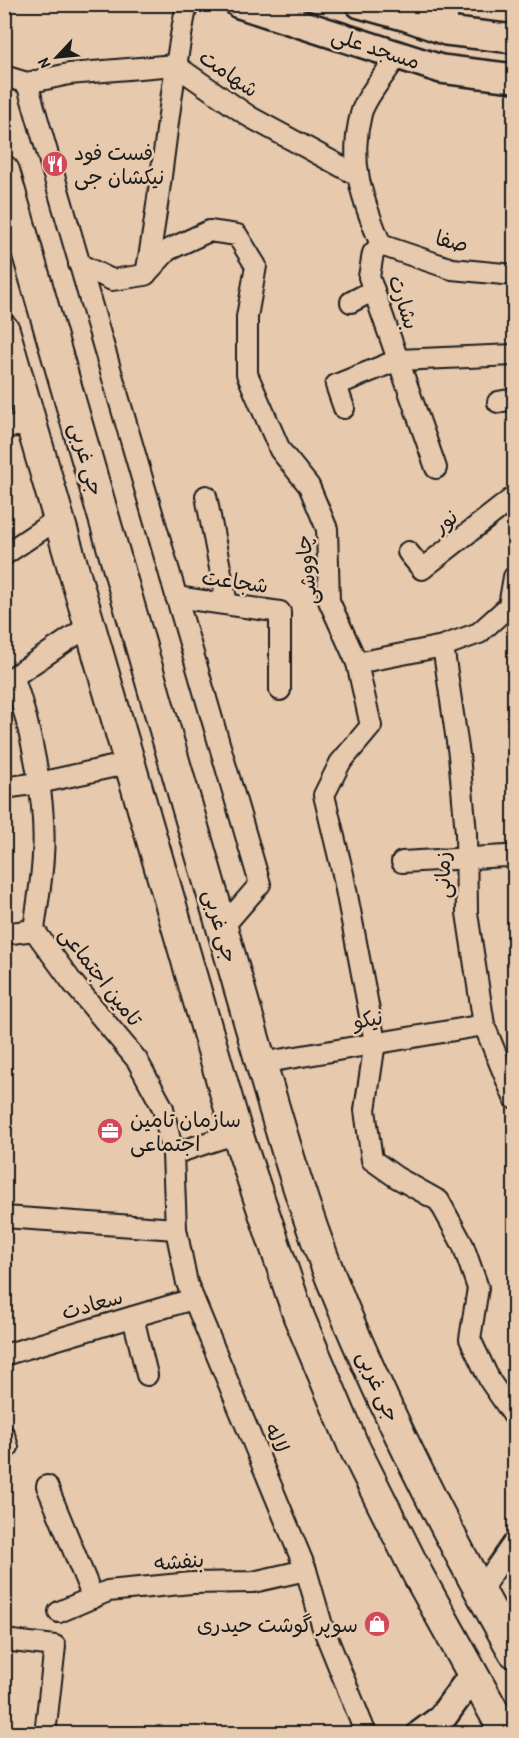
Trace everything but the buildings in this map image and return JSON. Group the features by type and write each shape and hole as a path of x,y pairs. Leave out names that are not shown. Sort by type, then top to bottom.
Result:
{"main road":[{"name":"مسجد علی","path":"240,4 441,69 514,78"},
{"name":"مسجد علی","path":"360,4 446,31 514,39"},
{"name":"جی غربی","path":"4,171 283,1140 331,1278 393,1418 455,1548 514,1652"},
{"name":"جی غربی","path":"4,330 18,426 59,518 237,1133 299,1317 353,1445 506,1734"},
{"path":"421,1734 441,1719 473,1675"}],"street":[{"path":"79,264 112,280 146,275 157,217 175,64 187,4"},
{"path":"446,31 448,4"},
{"path":"381,245 361,196 357,175 361,113 398,55"},
{"name":"شهامت","path":"27,82 69,74 175,64 250,117 357,175"},
{"path":"4,76 27,82 260,884 222,928"},
{"name":"چاووشی","path":"146,275 168,250 209,231 237,235 256,266 247,317 247,374 280,450 309,486 327,529 329,601 357,663 371,726 340,763 324,795 344,874 375,1042"},
{"name":"صفا","path":"381,245 452,269 514,275"},
{"name":"بشارت","path":"381,245 373,254 369,277 435,468"},
{"path":"351,303 374,290"},
{"path":"344,408 336,385 398,360 514,355"},
{"path":"206,496 227,604"},
{"name":"نور","path":"408,552 422,569 514,496"},
{"path":"4,555 59,518"},
{"path":"357,663 443,646 479,633 512,610 514,577"},
{"name":"شجاعت","path":"176,597 280,612 280,690"},
{"path":"9,681 90,625"},
{"name":"زمانی","path":"443,646 459,755 466,857 467,913 484,1025 514,1098"},
{"name":"تامین اجتماعی","path":"9,681 24,707 39,783 44,854 34,930 72,982 137,1060 163,1108 173,1154"},
{"path":"4,788 39,783 130,762"},
{"path":"402,862 466,857 506,856 514,859"},
{"path":"4,934 34,930"},
{"name":"نیکو","path":"261,1063 484,1025"},
{"path":"375,1042 365,1110 372,1160 439,1202 463,1245 478,1288 470,1339 490,1381 514,1416"},
{"path":"173,1154 237,1133"},
{"name":"لاله","path":"173,1154 176,1229 187,1283 306,1570 322,1625 366,1734"},
{"path":"4,1217 176,1229"},
{"name":"سعادت","path":"4,1355 193,1299"},
{"path":"133,1317 147,1375"},
{"path":"47,1486 93,1598"},
{"path":"480,1591 514,1542"},
{"name":"بنفشه","path":"59,1612 108,1591 191,1583 253,1582 306,1570"},
{"path":"4,1640 55,1646 45,1734"}],"place":[{"name":"فست فود نیکشان جی","path":"55,164"},
{"name":"سازمان تامین اجتماعی","path":"110,1131"},
{"name":"سوپر گوشت حیدری","path":"377,1624"}]}
